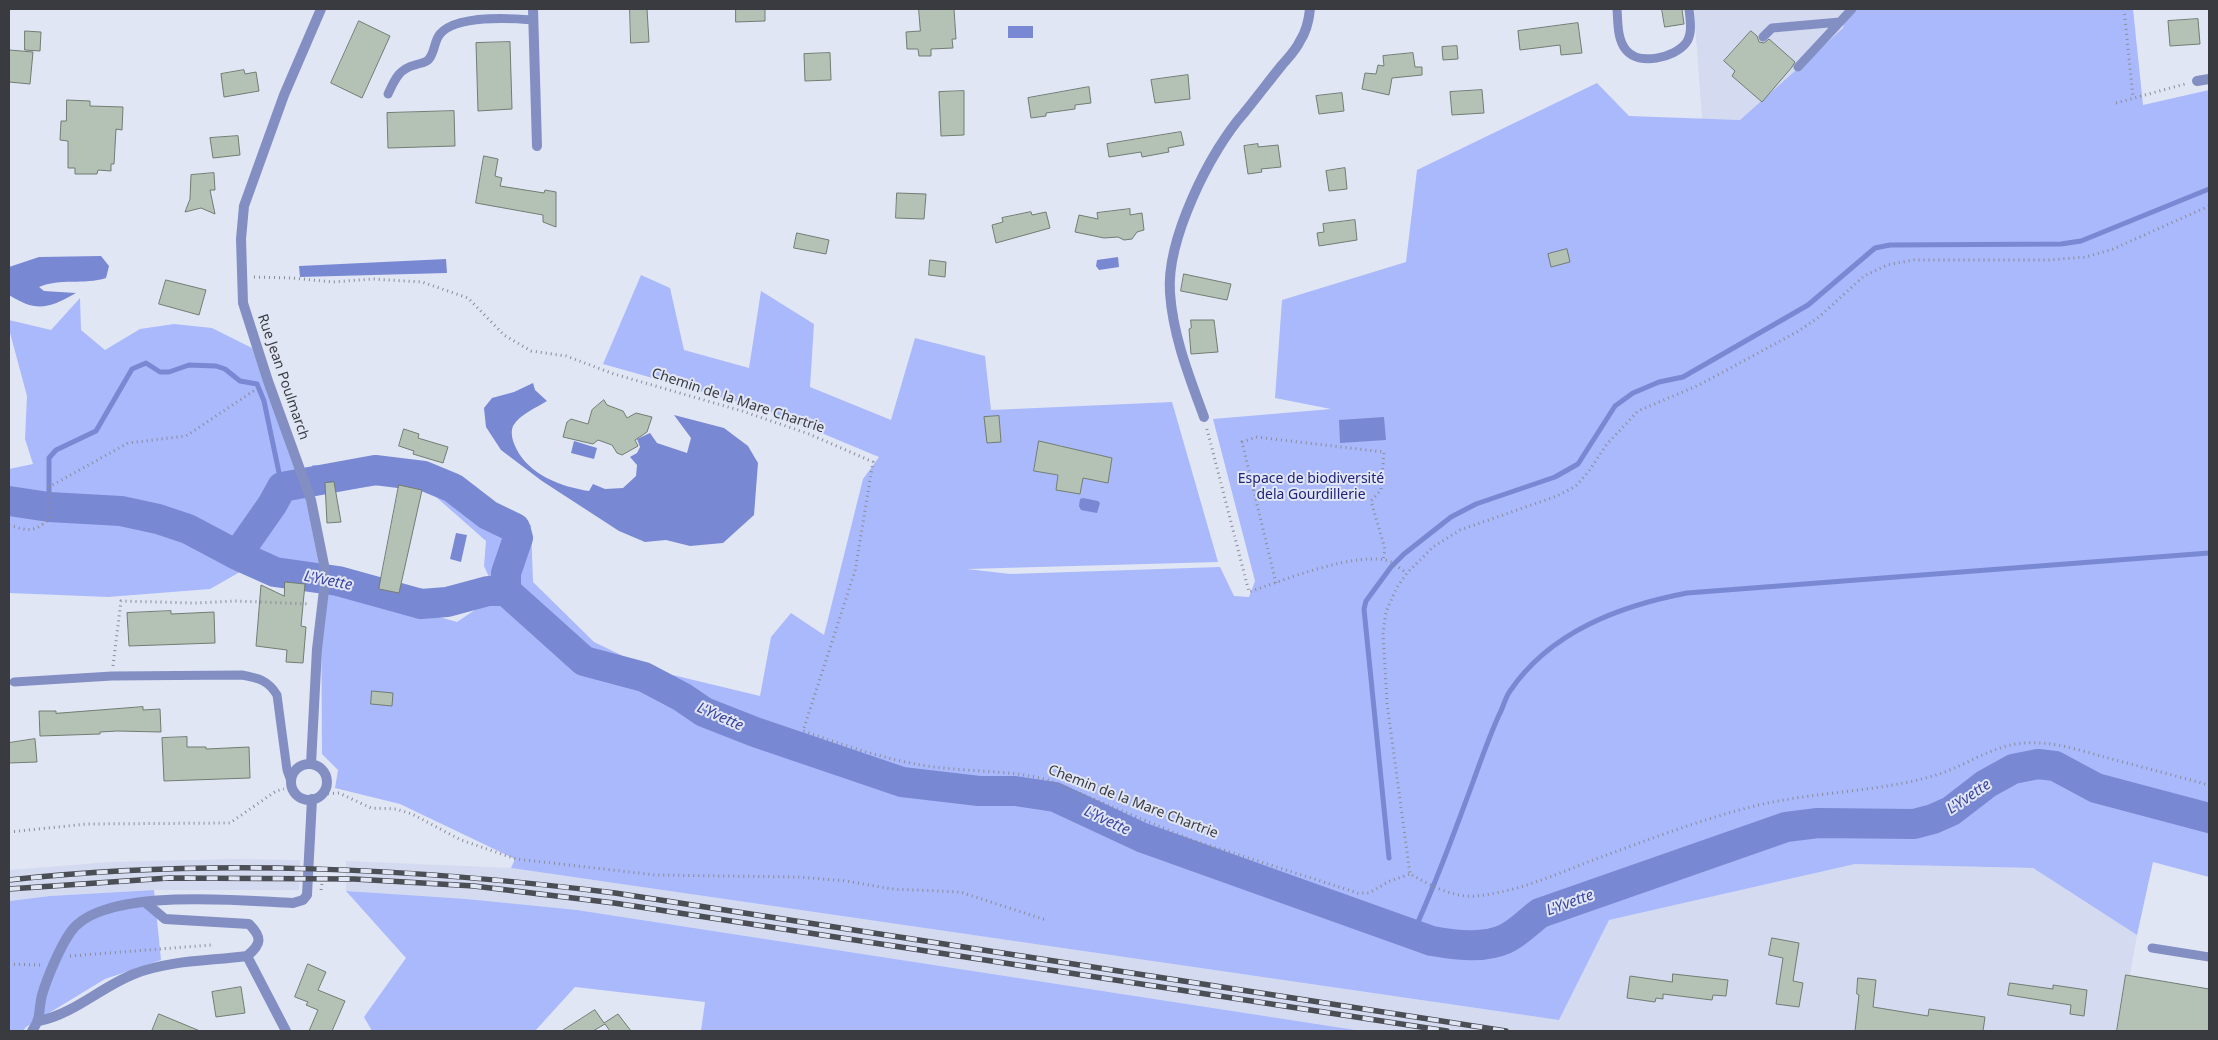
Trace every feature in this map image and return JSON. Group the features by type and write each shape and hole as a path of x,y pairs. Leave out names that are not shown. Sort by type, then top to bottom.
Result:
{"street":[{"name":"Rue Jean Poulmarch","path":"311,764 317,648 324,590 324,565 311,500 250,328 243,303 241,239 244,206 284,94 321,9"},
{"path":"533,9 536,146"},
{"path":"1204,417 1184,364 1175,328 1170,290 1173,260 1182,227 1200,181 1216,151 1234,123 1260,94 1301,41 1310,9"},
{"path":"2198,81 2209,80"},
{"path":"311,764 321,769 326,778 325,789 322,794 312,800 307,800 297,796 291,784 292,775 300,767 311,764"},
{"path":"32,1031 39,1021 41,997 59,955 70,933 83,918 103,909 174,898 293,903 303,900 307,895 312,800"},
{"path":"39,1021 56,1018 93,995 135,974 163,966 247,956 256,949 259,943 257,934 249,924 165,919 146,903"},
{"path":"247,956 286,1031"}],"lane":[{"path":"1617,9 1620,40 1626,51 1638,59 1648,60 1670,54 1686,43 1691,27 1689,9"},
{"path":"1798,67 1852,9"},
{"path":"388,94 397,75 406,67 425,62 431,58 440,34 451,26 464,21 533,20"},
{"path":"1763,37 1772,28 1840,22"},
{"path":"14,682 112,676 242,675 262,679 271,685 277,695 287,770 291,784"},
{"path":"2152,948 2209,957"}],"path":[{"path":"2124,9 2133,97"},
{"path":"2116,103 2198,81"},
{"path":"2209,206 2113,248 2086,257 2049,260 1914,260 1881,267 1864,276 1819,317 1797,332 1699,385 1638,411 1613,437 1576,486 1557,496 1460,530 1433,547 1407,574 1396,589 1386,612 1383,633 1388,712 1410,874 1441,890 1457,895 1474,896 1522,887 1618,851 1754,806 1809,794 1867,788 1929,777 2006,747 2024,742 2068,748 2209,784"},
{"name":"Chemin de la Mare Chartrie","path":"242,277 292,278 333,282 373,279 422,282 468,298 504,335 531,351 566,356 614,374 742,411 809,434 873,462 855,571 803,730 898,761 936,768 1030,775 1048,780 1192,840 1358,893 1369,893 1390,881 1410,874"},
{"path":"9,525 34,530 49,519 49,487 128,442 186,436 254,390"},
{"path":"1204,417 1249,592 1349,561 1372,559 1391,562 1407,574"},
{"path":"1276,583 1242,442 1256,437 1384,452 1380,490 1371,501 1384,549 1383,561"},
{"path":"112,676 121,601 194,603 236,601 323,604"},
{"path":"9,832 87,824 230,823 276,791 291,784"},
{"path":"322,794 339,793 371,808 396,809 412,814 461,840 516,859 656,875 798,877 892,889 960,892 1046,920"},
{"path":"9,964 40,966 51,953 69,956 216,945"}],"shaded area":[{"path":"1694,9 1847,9 1843,28 1740,120 1702,119"},
{"path":"1008,26 1033,26 1033,38 1008,38"},
{"path":"101,256 109,266 106,278 47,284 39,287 44,291 76,293 58,302 50,305 35,306 9,295 9,267 39,257"},
{"path":"1118,257 1119,267 1099,270 1096,266 1097,260"},
{"path":"446,259 447,273 300,277 299,266"},
{"path":"533,383 535,390 547,401 520,418 513,426 512,434 515,446 529,466 547,478 557,483 589,491 593,484 605,489 623,488 636,476 637,465 630,457 637,453 640,447 637,439 650,433 657,443 687,453 691,438 674,415 724,428 748,446 758,463 754,515 723,543 690,546 666,540 645,542 619,531 542,481 501,450 486,427 484,408 492,398 514,392"},
{"path":"1384,417 1386,440 1340,443 1339,420"},
{"path":"574,441 597,448 594,459 571,453"},
{"path":"1083,498 1100,503 1097,513 1081,510 1079,506 1080,499"},
{"path":"456,533 467,535 461,562 450,559"},
{"path":"233,859 300,860 299,890 154,890 50,896 9,901 9,870 110,862"},
{"path":"346,861 511,868 1559,1020 1608,920 1855,864 2033,868 2137,935 2120,1031 1362,1031 577,910 346,891"}],"green space":[{"name":"Espace de biodiversité dela Gourdillerie","path":"1847,9 2133,9 2143,105 2209,90 2209,877 2153,862 2137,935 2033,868 1855,864 1609,920 1559,1020 511,868 515,859 400,804 335,788 338,770 322,754 321,583 240,572 210,589 108,597 9,593 9,469 33,464 25,439 27,396 9,329 9,320 51,330 80,298 81,330 105,350 140,329 174,324 212,328 252,348 302,475 322,583 457,622 497,595 484,566 486,541 427,489 388,484 316,494 312,465 432,467 531,525 533,582 594,642 652,670 760,696 771,637 791,613 824,635 863,479 879,457 766,410 603,364 641,275 670,288 684,350 749,368 761,291 814,324 810,387 891,420 915,338 985,356 991,410 1172,402 1218,562 967,569 1010,574 1220,567 1234,596 1249,597 1255,581 1213,419 1331,409 1275,398 1282,300 1406,262 1417,170 1597,83 1629,116 1740,120 1843,28","holes":["999,416 1001,442 994,442 991,417","1039,442 1063,446 1062,455 1088,453 1112,458 1108,482 1083,478 1080,494 1056,490 1058,475 1034,471"]},
{"path":"154,890 161,960 105,979 26,1027 23,1031 9,1031 9,901 50,896"},
{"path":"346,891 466,899 577,910 1362,1031 701,1031 705,1002 575,987 535,1031 372,1031 364,1017 406,958"}],"building":[{"path":"630,9 647,9 649,42 631,43"},
{"path":"736,9 765,9 765,21 736,22"},
{"path":"919,9 954,9 956,39 952,39 953,48 931,49 931,56 919,56 918,49 907,49 906,32 920,31"},
{"path":"1662,9 1682,9 1684,24 1665,27"},
{"path":"2198,19 2200,44 2170,46 2168,21"},
{"path":"359,21 390,36 362,98 331,83"},
{"path":"1578,23 1582,53 1561,55 1560,45 1520,50 1518,31"},
{"path":"25,31 41,32 40,51 25,50"},
{"path":"1751,31 1757,36 1759,42 1764,43 1769,39 1795,62 1762,102 1732,76 1735,71 1724,61"},
{"path":"510,42 512,109 478,111 476,43"},
{"path":"1457,46 1458,59 1443,60 1442,47"},
{"path":"9,50 33,52 30,84 9,82"},
{"path":"830,53 831,80 805,81 804,54"},
{"path":"1413,53 1415,67 1422,67 1422,75 1392,78 1389,95 1362,89 1365,73 1376,74 1378,65 1384,66 1383,56"},
{"path":"244,70 245,74 256,72 259,91 224,97 221,74"},
{"path":"1188,75 1190,99 1155,103 1151,80"},
{"path":"1089,87 1091,103 1075,105 1075,109 1046,113 1046,116 1031,118 1028,98"},
{"path":"1482,90 1484,113 1452,115 1450,92"},
{"path":"964,91 964,135 941,136 939,92"},
{"path":"1342,93 1344,111 1319,114 1316,96"},
{"path":"67,100 90,101 90,106 123,107 122,130 116,129 114,164 111,164 111,171 98,170 97,174 75,174 75,168 68,168 68,141 60,140 61,121 66,121"},
{"path":"454,111 455,146 388,148 387,113"},
{"path":"1181,132 1184,145 1168,148 1169,152 1142,157 1141,152 1109,157 1107,144"},
{"path":"238,136 240,155 213,158 210,138"},
{"path":"1258,144 1258,147 1278,145 1281,167 1261,169 1262,172 1248,174 1244,146"},
{"path":"484,156 498,159 495,176 502,178 500,186 544,193 545,190 556,192 556,227 543,222 543,215 476,203"},
{"path":"1345,168 1347,189 1329,191 1326,171"},
{"path":"214,173 215,190 210,190 215,214 201,208 185,212 190,199 191,175"},
{"path":"897,193 926,194 924,219 896,218"},
{"path":"1130,209 1130,215 1142,213 1144,230 1137,232 1132,239 1104,238 1075,232 1079,215 1098,219 1097,213"},
{"path":"1031,212 1032,215 1046,212 1050,228 996,243 992,225 1003,222 1002,218"},
{"path":"1355,220 1357,240 1319,246 1317,233 1324,232 1323,224"},
{"path":"797,233 829,240 826,254 794,248"},
{"path":"1567,249 1570,262 1551,267 1548,254"},
{"path":"930,260 946,262 945,277 929,275"},
{"path":"1184,274 1231,284 1227,300 1181,291"},
{"path":"166,280 206,290 199,315 159,304"},
{"path":"1191,320 1214,320 1218,352 1191,354 1189,329 1191,328"},
{"path":"604,400 607,405 623,411 627,418 636,413 652,417 647,432 635,440 638,446 622,455 617,453 612,445 598,440 593,444 563,437 567,422 571,419 588,424 592,410"},
{"path":"999,416 1001,442 987,443 984,417"},
{"path":"404,429 419,434 418,438 448,447 443,463 413,454 414,451 399,446"},
{"path":"1039,441 1112,458 1108,483 1083,478 1080,494 1056,490 1058,475 1034,471"},
{"path":"334,482 341,522 327,523 325,483"},
{"path":"399,485 422,490 399,593 379,589"},
{"path":"285,582 305,584 301,626 306,627 303,663 286,662 287,650 256,646 261,585 284,596"},
{"path":"171,611 171,614 214,612 215,643 129,646 127,613"},
{"path":"372,691 393,693 392,706 371,704"},
{"path":"143,707 143,710 160,709 161,732 117,731 100,732 100,734 40,736 39,711 56,711 56,713"},
{"path":"187,737 187,747 206,747 206,749 249,747 250,778 164,781 162,738"},
{"path":"35,739 37,762 9,763 9,743"},
{"path":"1772,938 1799,943 1793,981 1803,983 1799,1007 1776,1004 1783,958 1769,955"},
{"path":"308,964 326,972 318,990 345,1001 332,1031 309,1031 318,1010 306,1005 308,1002 295,997"},
{"path":"1673,974 1728,980 1726,996 1713,995 1712,1000 1663,994 1663,999 1656,998 1655,1002 1627,998 1630,976 1672,982"},
{"path":"2126,975 2209,989 2209,1031 2117,1031"},
{"path":"1858,978 1876,980 1873,1007 1928,1016 1929,1009 1985,1017 1983,1031 1855,1031 1859,995 1857,994"},
{"path":"2010,983 2053,989 2053,985 2087,990 2084,1016 2070,1014 2071,1005 2008,995"},
{"path":"241,987 245,1013 216,1017 212,992"},
{"path":"595,1010 604,1023 618,1014 631,1031 610,1031 605,1024 593,1031 562,1031"},
{"path":"159,1014 200,1031 152,1031"}],"waterway":[{"path":"1389,858 1364,609 1366,601 1391,567 1404,554 1451,517 1476,504 1555,477 1578,464 1615,406 1633,393 1659,382 1683,377 1808,305 1875,248 1890,245 2061,244 2081,241 2209,189"},
{"path":"49,507 49,458 56,450 96,431 132,369 146,363 160,372 169,372 189,365 216,366 225,369 240,381 257,384 264,401 282,487"},
{"path":"237,555 272,505 282,487 375,470 424,476 453,488 488,515 515,528 518,538 506,573 506,591"},
{"name":"L'Yvette","path":"9,501 49,507 121,511 158,519 188,529 237,555 275,572 338,581 421,604 447,602 488,591 506,591 584,661 644,677 682,697 704,712 755,732 902,782 979,791 1015,791 1055,797 1141,837 1432,941 1459,945 1488,944 1505,939 1540,913 1786,827 1818,823 1914,824 1933,819 1951,811 1986,784 2013,769 2038,764 2055,766 2096,788 2209,818"},
{"path":"1413,933 1437,877 1488,740 1508,694 1526,670 1545,653 1566,637 1588,625 1636,606 1687,593 2209,553"}],"railway":[{"path":"9,880 85,873 237,868 388,872 540,884 615,893 1506,1031"},
{"path":"9,889 169,878 354,879 474,886 614,903 1447,1031"}]}
